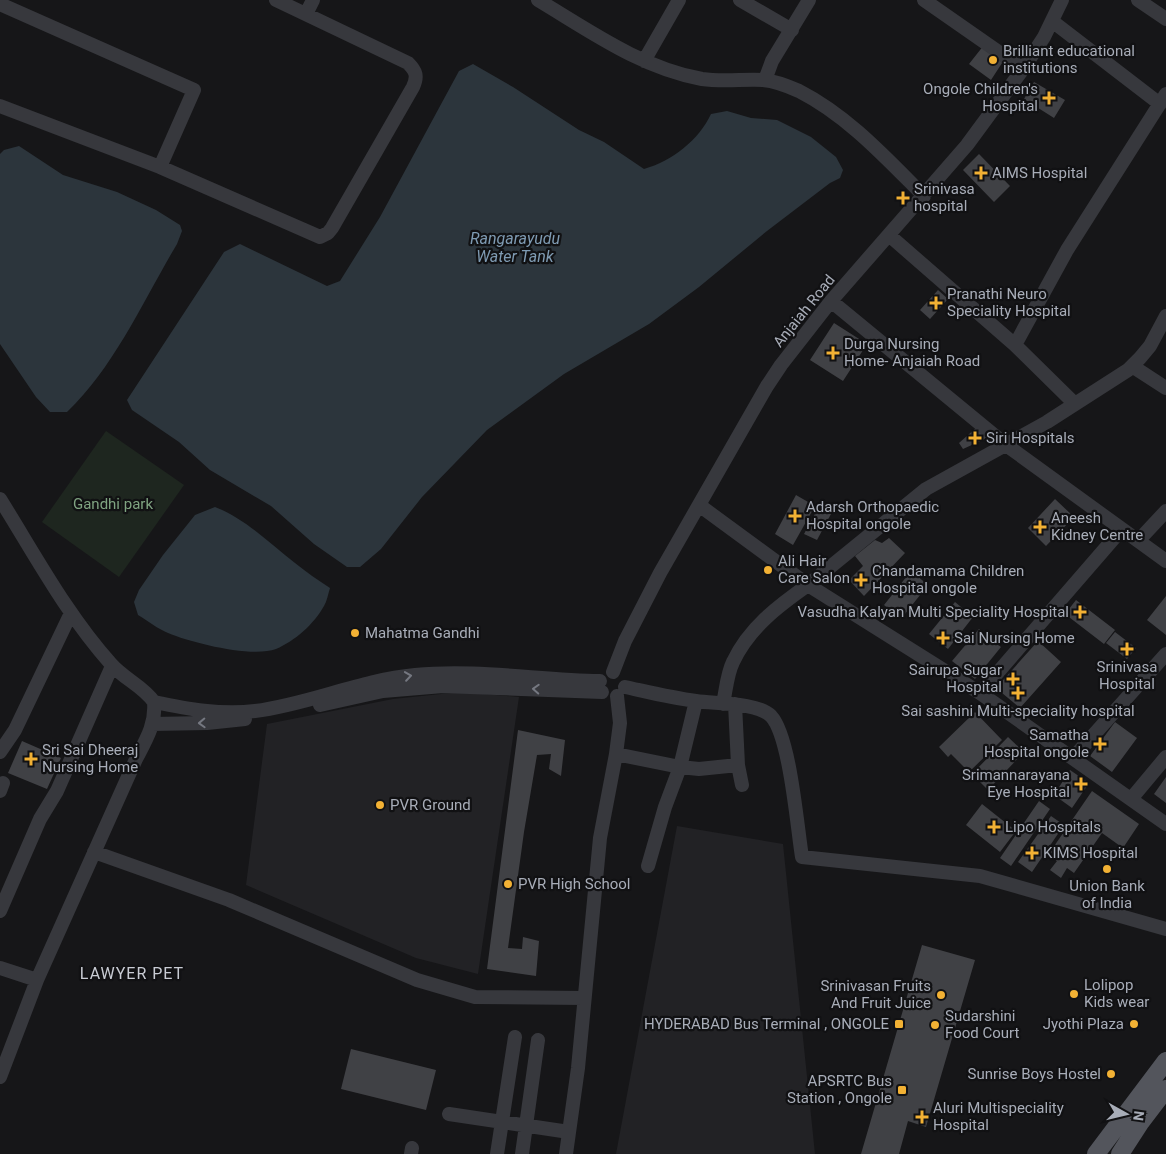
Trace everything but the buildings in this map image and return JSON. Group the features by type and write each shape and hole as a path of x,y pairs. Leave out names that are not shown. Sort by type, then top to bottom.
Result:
{"main road":[{"path":"1096,1154 1166,1061"},
{"path":"1123,1153 1140,1123 1166,1089"}],"street":[{"path":"0,106 160,167 320,237 328,233 413,87 416,74 408,63 276,0"},
{"path":"306,14 313,0"},
{"path":"538,0 622,51 671,71 703,79 765,80 798,91 846,122 924,196"},
{"path":"644,61 679,0"},
{"path":"740,0 792,30"},
{"path":"765,80 772,61 809,0"},
{"path":"924,0 942,5 1023,69"},
{"path":"1138,0 1166,18"},
{"name":"Anjaiah Road","path":"613,672 625,640 660,573 767,386 831,301 890,236 967,145 1044,37 1052,21 1057,2"},
{"path":"0,4 194,90 160,167"},
{"path":"1015,346 1068,250 1163,99 1052,21"},
{"path":"890,236 1015,346 1075,404"},
{"path":"831,301 1006,445 1166,561"},
{"path":"742,785 729,704 732,664 747,637 768,616 926,489 1047,422 1132,366 1150,346 1166,316"},
{"path":"1132,366 1166,388"},
{"path":"0,499 71,613 112,666 149,695 154,702 155,714 37,980 0,1077"},
{"path":"699,505 808,585 980,693 1166,824"},
{"path":"1138,541 1166,511"},
{"path":"980,693 1122,529"},
{"path":"2,746 15,730 71,613"},
{"path":"1073,758 1166,654"},
{"path":"0,910 40,819 57,791 112,666"},
{"path":"566,1154 578,1068 600,838 616,754 623,677 613,672 608,672 601,687"},
{"path":"154,702 205,712 255,711 312,699 393,678 452,673 601,687 609,697 621,692 729,704 760,710 770,715 779,728 787,756 802,857 980,876 1166,929"},
{"path":"152,724 207,723 252,719 383,691 443,686 601,687"},
{"path":"648,866 680,767 696,701"},
{"path":"616,754 699,769 738,765"},
{"path":"1131,799 1166,757"},
{"path":"94,852 229,900 417,980 474,997 584,998"},
{"path":"0,968 37,980"},
{"path":"497,1154 515,1037"},
{"path":"522,1154 538,1040"},
{"path":"449,1114 569,1132"}],"shaded area":[{"name":"PVR Ground","path":"460,692 519,697 478,974 416,958 246,885 267,724 393,699"},
{"path":"677,826 783,844 815,1154 616,1154"}],"green space":[{"name":"Gandhi park","path":"106,431 184,485 119,577 42,522"}],"water":[{"name":"Rangarayudu Water Tank","path":"473,64 513,87 579,130 604,142 644,169 665,161 684,148 706,124 711,114 727,111 751,118 777,120 811,137 836,157 843,170 840,178 830,183 767,231 699,287 649,324 564,374 487,430 422,497 381,549 360,567 347,567 314,544 271,506 210,470 179,442 132,410 127,400 224,252 240,244 327,286 340,281 380,217 459,71"},
{"path":"19,146 63,175 117,192 156,210 180,225 182,231 177,244 114,354 84,394 67,412 50,412 36,397 0,344 0,154 4,150"},
{"path":"215,507 237,518 257,532 303,570 330,588 320,613 297,637 283,646 276,649 252,652 206,645 168,633 138,615 134,602 139,590 163,555 195,515"}],"place":[{"name":"Brilliant educational institutions","path":"993,60"},
{"name":"Ongole Children's Hospital","path":"1049,98"},
{"name":"AIMS Hospital","path":"981,173"},
{"name":"Srinivasa hospital","path":"903,198"},
{"name":"Pranathi Neuro Speciality Hospital","path":"936,303"},
{"name":"Durga Nursing Home- Anjaiah Road","path":"833,353"},
{"name":"Siri Hospitals","path":"975,438"},
{"name":"Adarsh Orthopaedic Hospital ongole","path":"795,516"},
{"name":"Aneesh Kidney Centre","path":"1040,527"},
{"name":"Ali Hair Care Salon","path":"768,570"},
{"name":"Chandamama Children Hospital ongole","path":"861,580"},
{"name":"Vasudha Kalyan Multi Speciality Hospital","path":"1080,612"},
{"name":"Mahatma Gandhi","path":"355,633"},
{"name":"Sai Nursing Home","path":"943,638"},
{"name":"Srinivasa Hospital","path":"1127,649"},
{"name":"Sairupa Sugar Hospital","path":"1013,679"},
{"name":"Sai sashini Multi-speciality hospital","path":"1018,693"},
{"name":"Samatha Hospital ongole","path":"1100,744"},
{"name":"Sri Sai Dheeraj Nursing Home","path":"31,759"},
{"name":"Srimannarayana Eye Hospital","path":"1081,784"},
{"name":"PVR Ground","path":"380,805"},
{"name":"Lipo Hospitals","path":"994,827"},
{"name":"KIMS Hospital","path":"1032,853"},
{"name":"Union Bank of India","path":"1107,869"},
{"name":"PVR High School","path":"508,884"},
{"name":"Lolipop Kids wear","path":"1074,994"},
{"name":"Srinivasan Fruits And Fruit Juice","path":"941,995"},
{"name":"HYDERABAD Bus Terminal , ONGOLE","path":"899,1024"},
{"name":"Jyothi Plaza","path":"1134,1024"},
{"name":"Sudarshini Food Court","path":"935,1025"},
{"name":"Sunrise Boys Hostel","path":"1111,1074"},
{"name":"APSRTC Bus Station , Ongole","path":"902,1090"},
{"name":"Aluri Multispeciality Hospital","path":"922,1117"}],"district":[{"name":"LAWYER PET","path":"132,973"}]}
